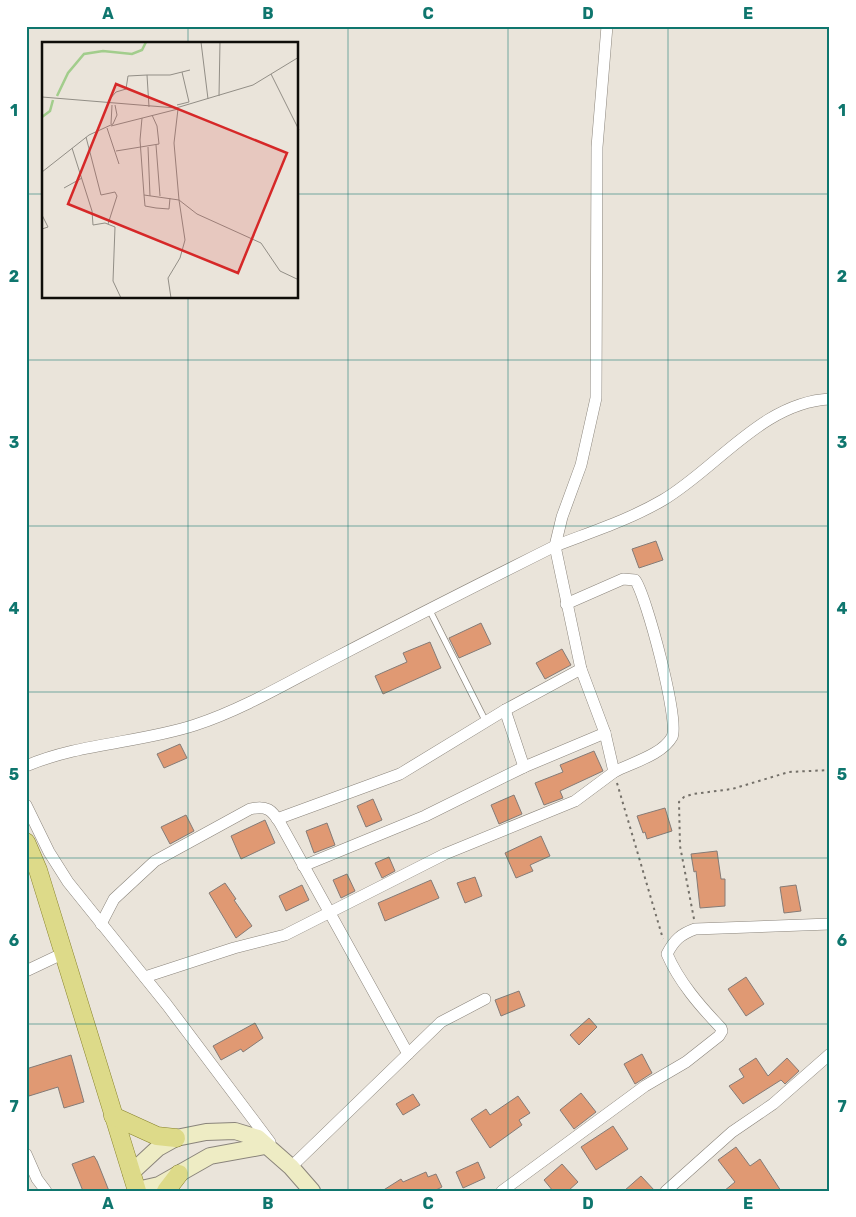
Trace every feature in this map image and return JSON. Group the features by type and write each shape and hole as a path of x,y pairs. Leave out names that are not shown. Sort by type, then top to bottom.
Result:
{"main road":[{"path":"26,842 38,870 137,1190 159,1185 210,1156 265,1146"},
{"path":"113,1116 156,1136 176,1138 206,1132 235,1131 254,1136 287,1164 312,1191"},
{"path":"131,1173 152,1152 176,1138"},
{"path":"166,1191 179,1174"}],"street":[{"path":"606,26 598,147 596,398 583,458 555,546 580,669 605,733 614,772"},
{"path":"26,766 73,750 196,725 261,696 555,546 621,521 662,500 759,426 783,412 830,399"},
{"path":"145,977 234,948 285,935 445,854 575,801 614,772 654,752 673,736 675,727 672,705 662,662 635,580 623,579 566,604"},
{"path":"277,819 400,774 505,710 580,669"},
{"path":"505,710 524,766"},
{"path":"303,866 425,816 524,766 605,733"},
{"path":"26,805 49,852 68,882 145,977 287,1164 441,1022 485,999"},
{"path":"101,924 114,899 135,877 155,861 181,845 250,809 265,807 272,811 277,819 408,1054"},
{"path":"502,1191 645,1086 686,1062 719,1036 722,1031 721,1028 673,968 667,954 674,941 682,934 696,929 830,924"},
{"path":"26,971 64,953"},
{"path":"666,1191 732,1132 773,1104 830,1054"},
{"path":"26,1154 37,1179 46,1191"}],"lane":[{"path":"429,609 486,722"}],"path":[{"path":"696,929 680,846 679,802 684,797 693,794 732,789 789,772 830,770"},
{"path":"614,772 667,954"}],"building":[{"path":"656,541 663,560 639,568 632,549"},
{"path":"481,623 491,644 459,658 449,638"},
{"path":"430,642 441,668 383,694 375,676 407,662 403,653"},
{"path":"562,649 571,665 545,679 536,663"},
{"path":"180,744 187,758 164,768 157,754"},
{"path":"594,751 603,771 560,791 563,798 544,805 535,783 563,772 560,765"},
{"path":"514,795 522,814 499,824 491,805"},
{"path":"373,799 382,820 366,827 357,806"},
{"path":"665,808 672,831 647,839 637,816"},
{"path":"186,815 194,831 170,844 161,827"},
{"path":"265,820 275,843 241,859 231,836"},
{"path":"327,823 335,845 314,853 306,831"},
{"path":"541,836 550,856 530,865 533,871 516,878 505,853"},
{"path":"717,851 721,879 725,879 725,906 700,908 696,871 694,872 691,854"},
{"path":"389,857 395,871 382,878 375,863"},
{"path":"347,874 355,891 341,898 333,880"},
{"path":"475,877 482,896 465,903 457,883"},
{"path":"431,880 439,898 385,921 378,903"},
{"path":"225,883 252,926 236,938 209,893"},
{"path":"302,885 309,900 286,911 279,896"},
{"path":"796,885 801,911 784,913 780,887"},
{"path":"746,977 764,1004 746,1016 728,989"},
{"path":"519,991 525,1006 501,1016 495,1000"},
{"path":"589,1018 597,1027 579,1045 570,1035"},
{"path":"255,1023 263,1038 243,1052 241,1049 221,1060 213,1046"},
{"path":"642,1054 652,1073 635,1084 624,1064"},
{"path":"71,1055 84,1102 64,1108 58,1087 29,1096 26,1086 26,1069"},
{"path":"756,1058 768,1076 787,1058 799,1071 785,1084 781,1080 743,1104 729,1086 744,1077 739,1069"},
{"path":"581,1093 596,1112 574,1129 560,1110"},
{"path":"413,1094 420,1105 403,1115 396,1104"},
{"path":"518,1096 530,1113 519,1120 522,1125 490,1148 471,1119 486,1109 490,1115"},
{"path":"613,1126 628,1149 596,1170 581,1147"},
{"path":"736,1147 750,1166 760,1159 781,1191 724,1191 735,1182 718,1160"},
{"path":"94,1156 109,1191 83,1191 72,1164"},
{"path":"478,1162 485,1178 463,1188 456,1172"},
{"path":"562,1164 578,1182 568,1191 553,1191 544,1180"},
{"path":"426,1172 428,1177 436,1174 442,1187 434,1191 382,1191 401,1179 403,1182"},
{"path":"641,1176 655,1191 624,1191"}]}
